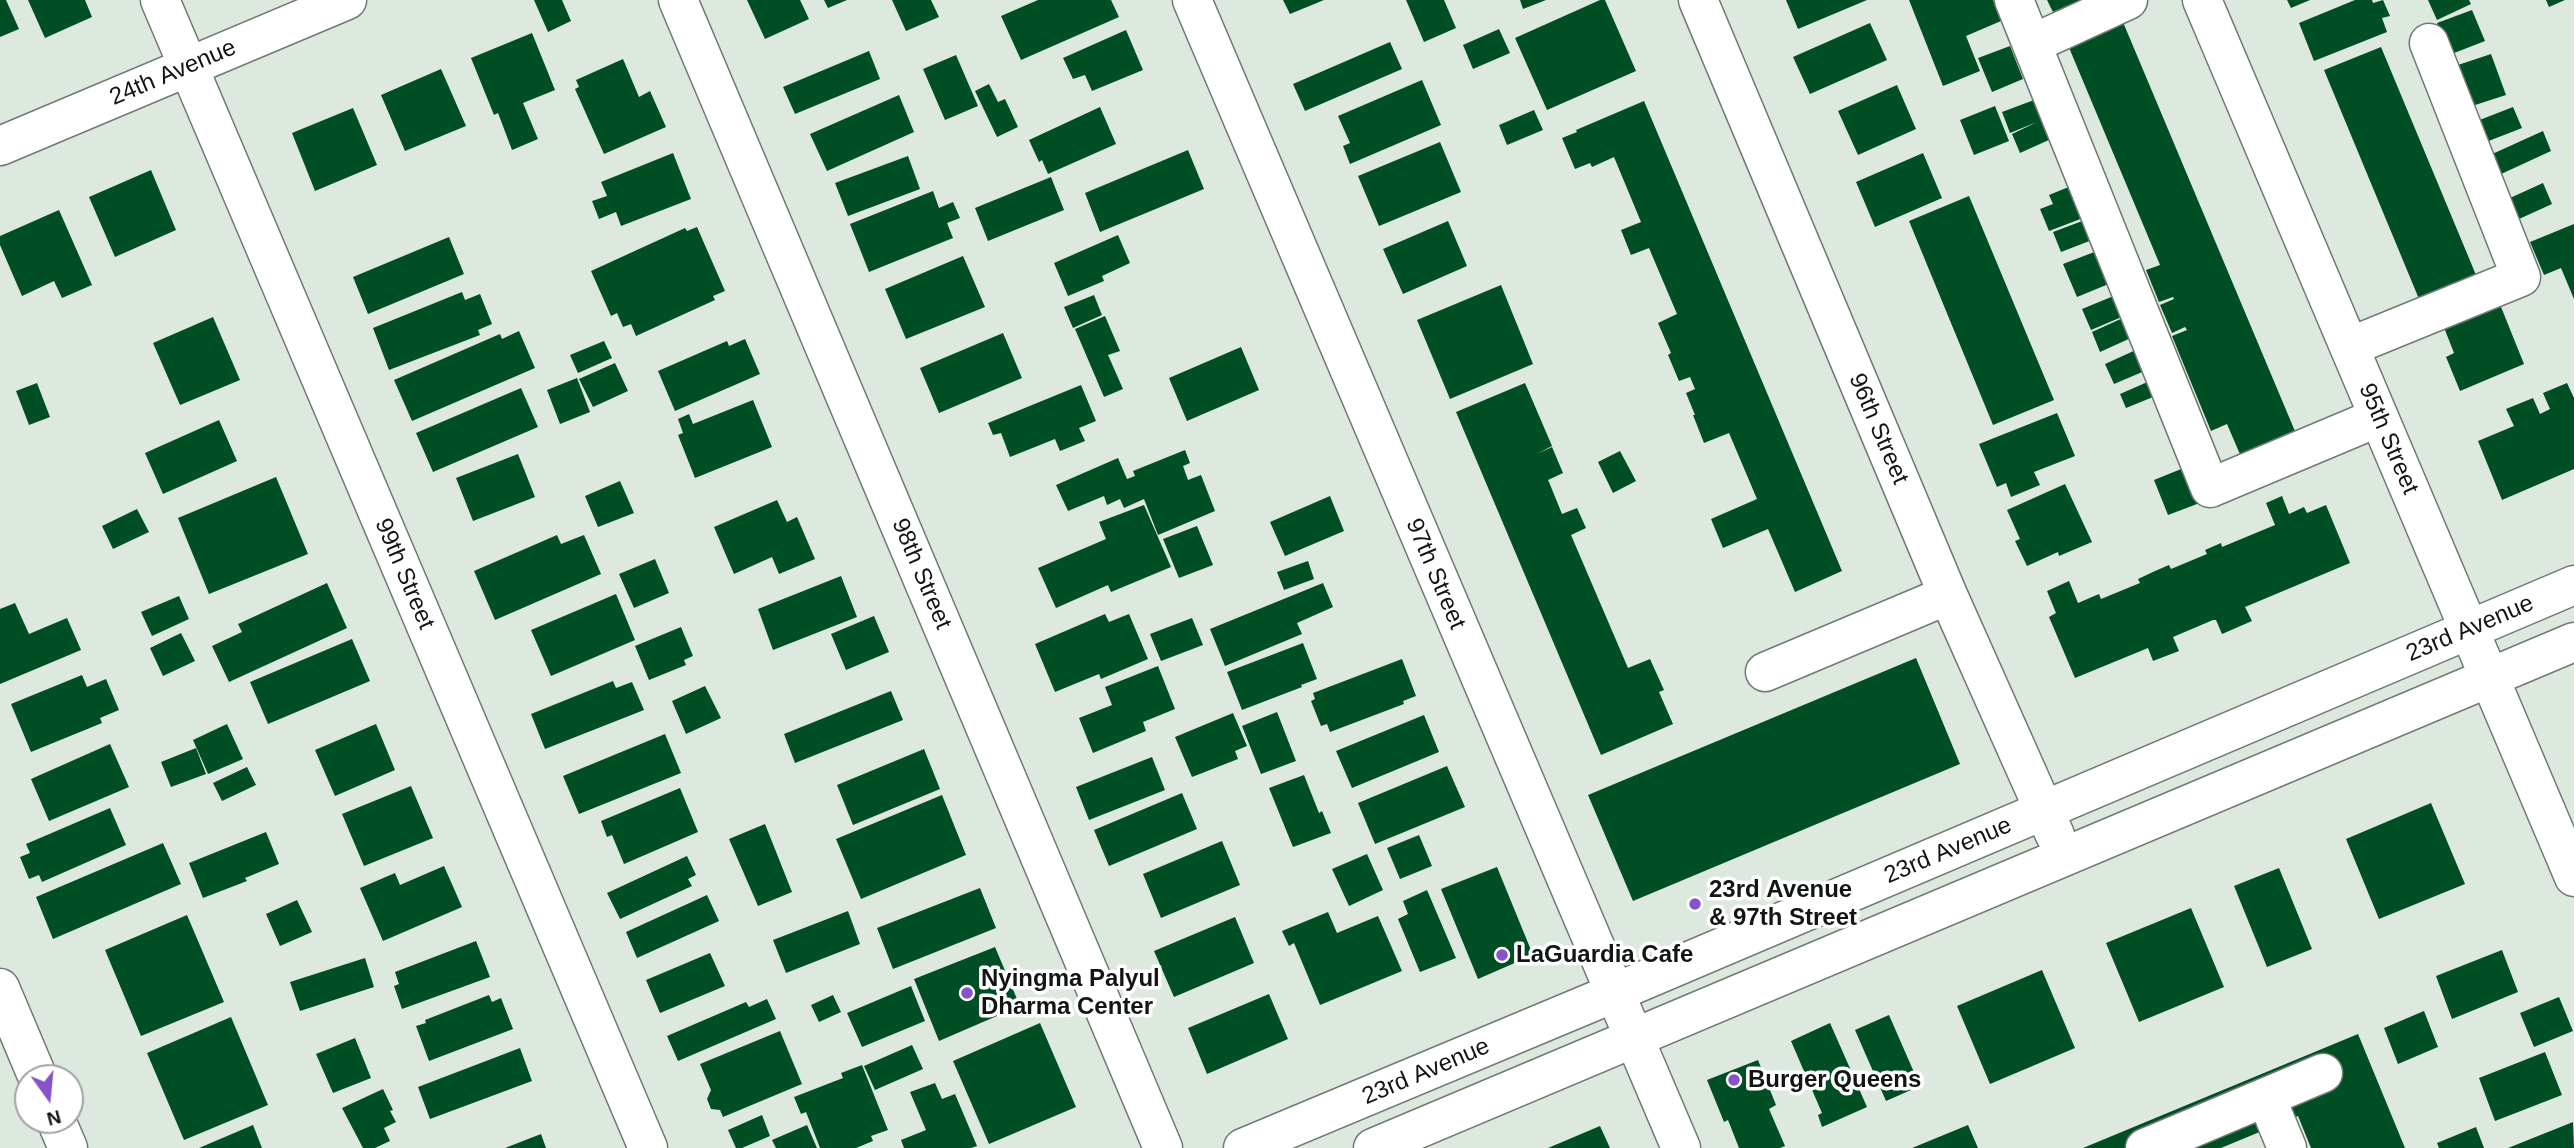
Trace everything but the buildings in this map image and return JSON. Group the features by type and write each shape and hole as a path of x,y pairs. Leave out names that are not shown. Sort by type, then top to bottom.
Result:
{"street":[{"name":"99th Street","path":"160,0 648,1148"},
{"name":"24th Avenue","path":"0,146 347,0"},
{"name":"98th Street","path":"678,0 1163,1148"},
{"name":"97th Street","path":"1192,0 1681,1148"},
{"name":"96th Street","path":"1698,0 1948,595 2065,856"},
{"path":"2014,0 2210,488 2379,417"},
{"path":"2032,44 2128,0"},
{"name":"95th Street","path":"2202,0 2574,877"},
{"path":"2349,347 2521,276 2429,43"},
{"name":"23rd Avenue","path":"1243,1148 2574,585"},
{"path":"1765,672 1948,595"},
{"name":"23rd Avenue","path":"1373,1148 2574,642"},
{"path":"0,988 32,1064"},
{"path":"2145,1148 2323,1073"},
{"path":"2266,1097 2287,1148"}],"place":[{"name":"23rd Avenue & 97th Street","path":"1695,904"},
{"name":"LaGuardia Cafe","path":"1502,955"},
{"name":"Nyingma Palyul Dharma Center","path":"967,993"},
{"name":"Burger Queens","path":"1734,1080"}]}
